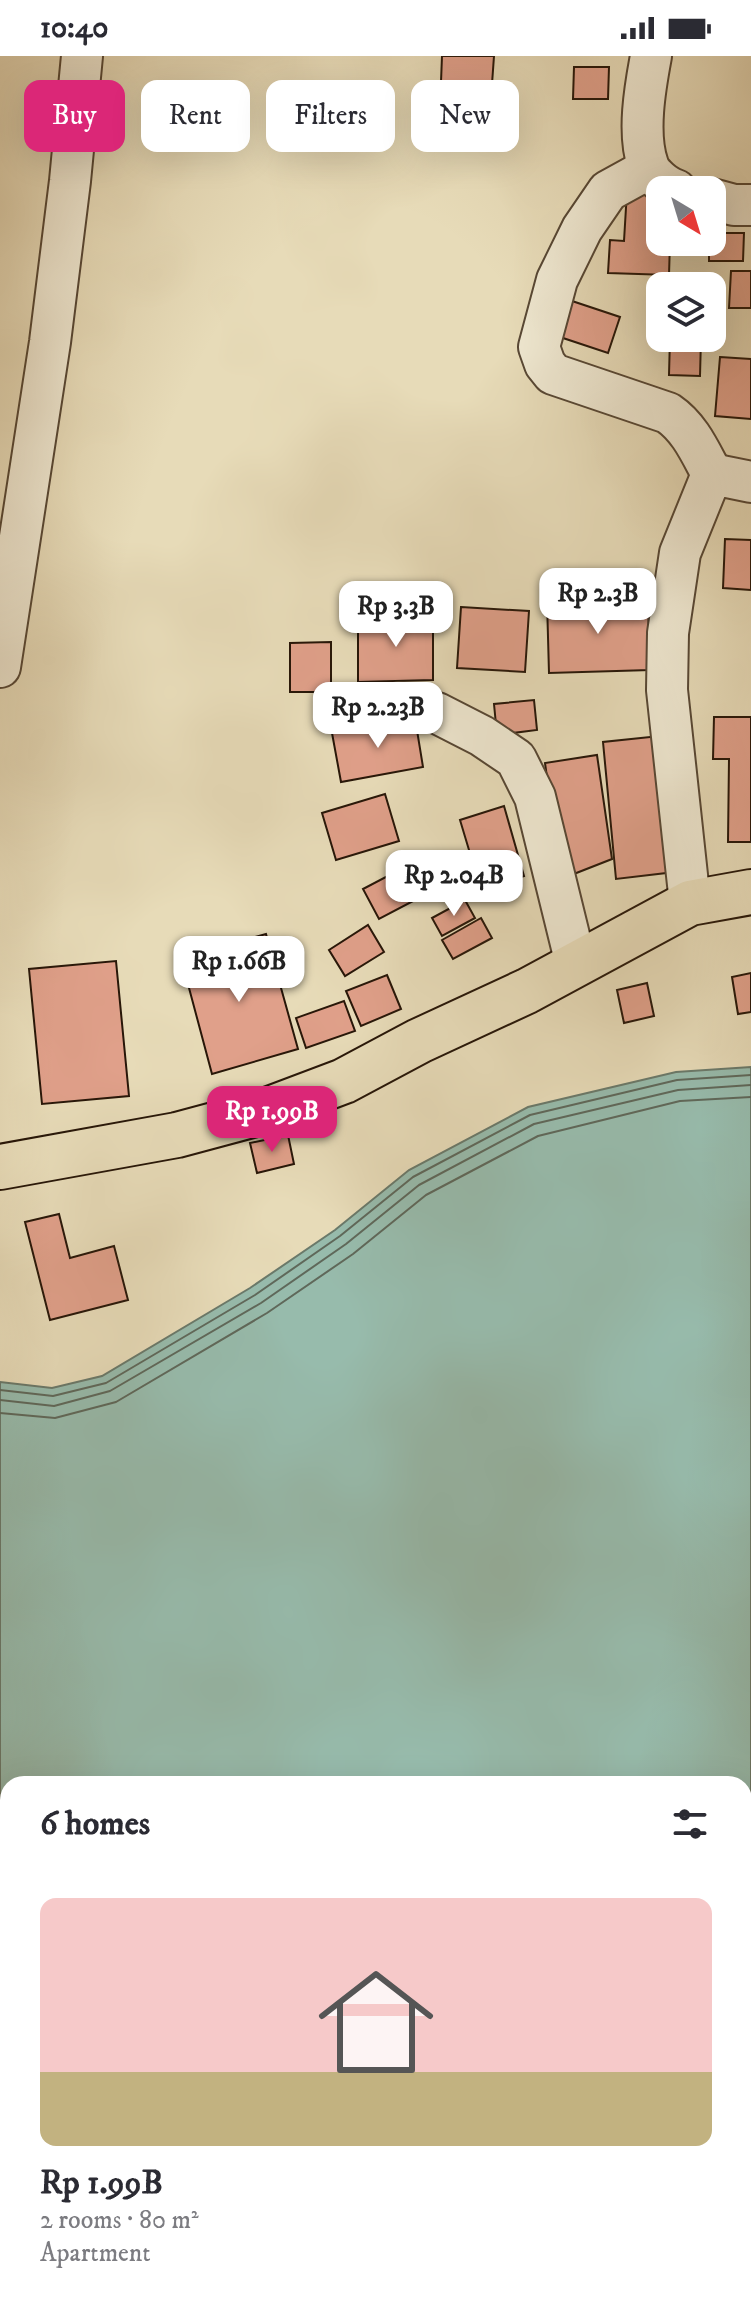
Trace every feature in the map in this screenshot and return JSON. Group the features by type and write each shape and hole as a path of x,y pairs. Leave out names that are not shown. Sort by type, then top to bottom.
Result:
{"highway":[{"path":"0,1167 177,1135 259,1113 344,1081 419,1041 527,991 690,903 751,892"}],"street":[{"path":"0,667 50,342 82,56"},
{"path":"651,56 642,134 661,176"},
{"path":"646,183 608,191 582,229 557,280 539,347 545,364 553,374 668,413 688,430 712,474 751,482"},
{"path":"726,203 751,205"},
{"path":"690,903 667,690 668,633 680,553 712,474"},
{"path":"399,703 437,713 482,736 516,759 535,797 576,964"}],"water":[{"path":"751,1067 751,1776 0,1776 0,1382 52,1388 102,1376 250,1288 335,1230 409,1170 528,1107 676,1072"}],"building":[{"path":"442,56 494,56 492,80 441,80"},
{"path":"574,67 609,67 608,99 573,99"},
{"path":"627,191 646,192 646,256 670,256 669,272 608,273 610,240 624,241"},
{"path":"726,233 744,233 743,261 709,261 709,256 726,256"},
{"path":"731,271 751,271 751,308 729,308"},
{"path":"563,298 620,317 608,353 551,334"},
{"path":"670,352 701,352 700,376 669,375"},
{"path":"720,357 751,359 751,419 715,416"},
{"path":"725,539 751,540 751,590 723,588"},
{"path":"648,598 650,670 549,673 547,601"},
{"path":"461,607 529,611 525,672 457,668"},
{"path":"433,616 433,680 358,682 358,618"},
{"path":"331,642 331,692 290,692 290,643"},
{"path":"534,700 537,730 497,735 494,704"},
{"path":"714,717 751,717 751,842 728,842 729,759 713,759"},
{"path":"415,718 423,767 341,782 332,733"},
{"path":"669,735 683,871 616,879 603,742"},
{"path":"597,755 612,859 561,879 545,763"},
{"path":"385,794 399,841 336,860 322,813"},
{"path":"504,806 524,876 481,890 460,820"},
{"path":"420,859 436,889 379,919 363,889"},
{"path":"465,900 475,918 442,936 432,918"},
{"path":"481,918 492,938 453,959 442,940"},
{"path":"368,925 384,952 345,976 329,950"},
{"path":"266,934 298,1049 212,1074 181,958"},
{"path":"116,961 129,1096 42,1104 29,969"},
{"path":"751,973 751,1012 738,1014 732,977"},
{"path":"387,975 401,1009 361,1026 346,991"},
{"path":"647,983 654,1016 624,1023 617,990"},
{"path":"344,1001 355,1031 306,1048 296,1018"},
{"path":"288,1135 294,1164 257,1173 250,1143"},
{"path":"59,1214 70,1258 114,1246 128,1300 50,1320 25,1222"}]}
